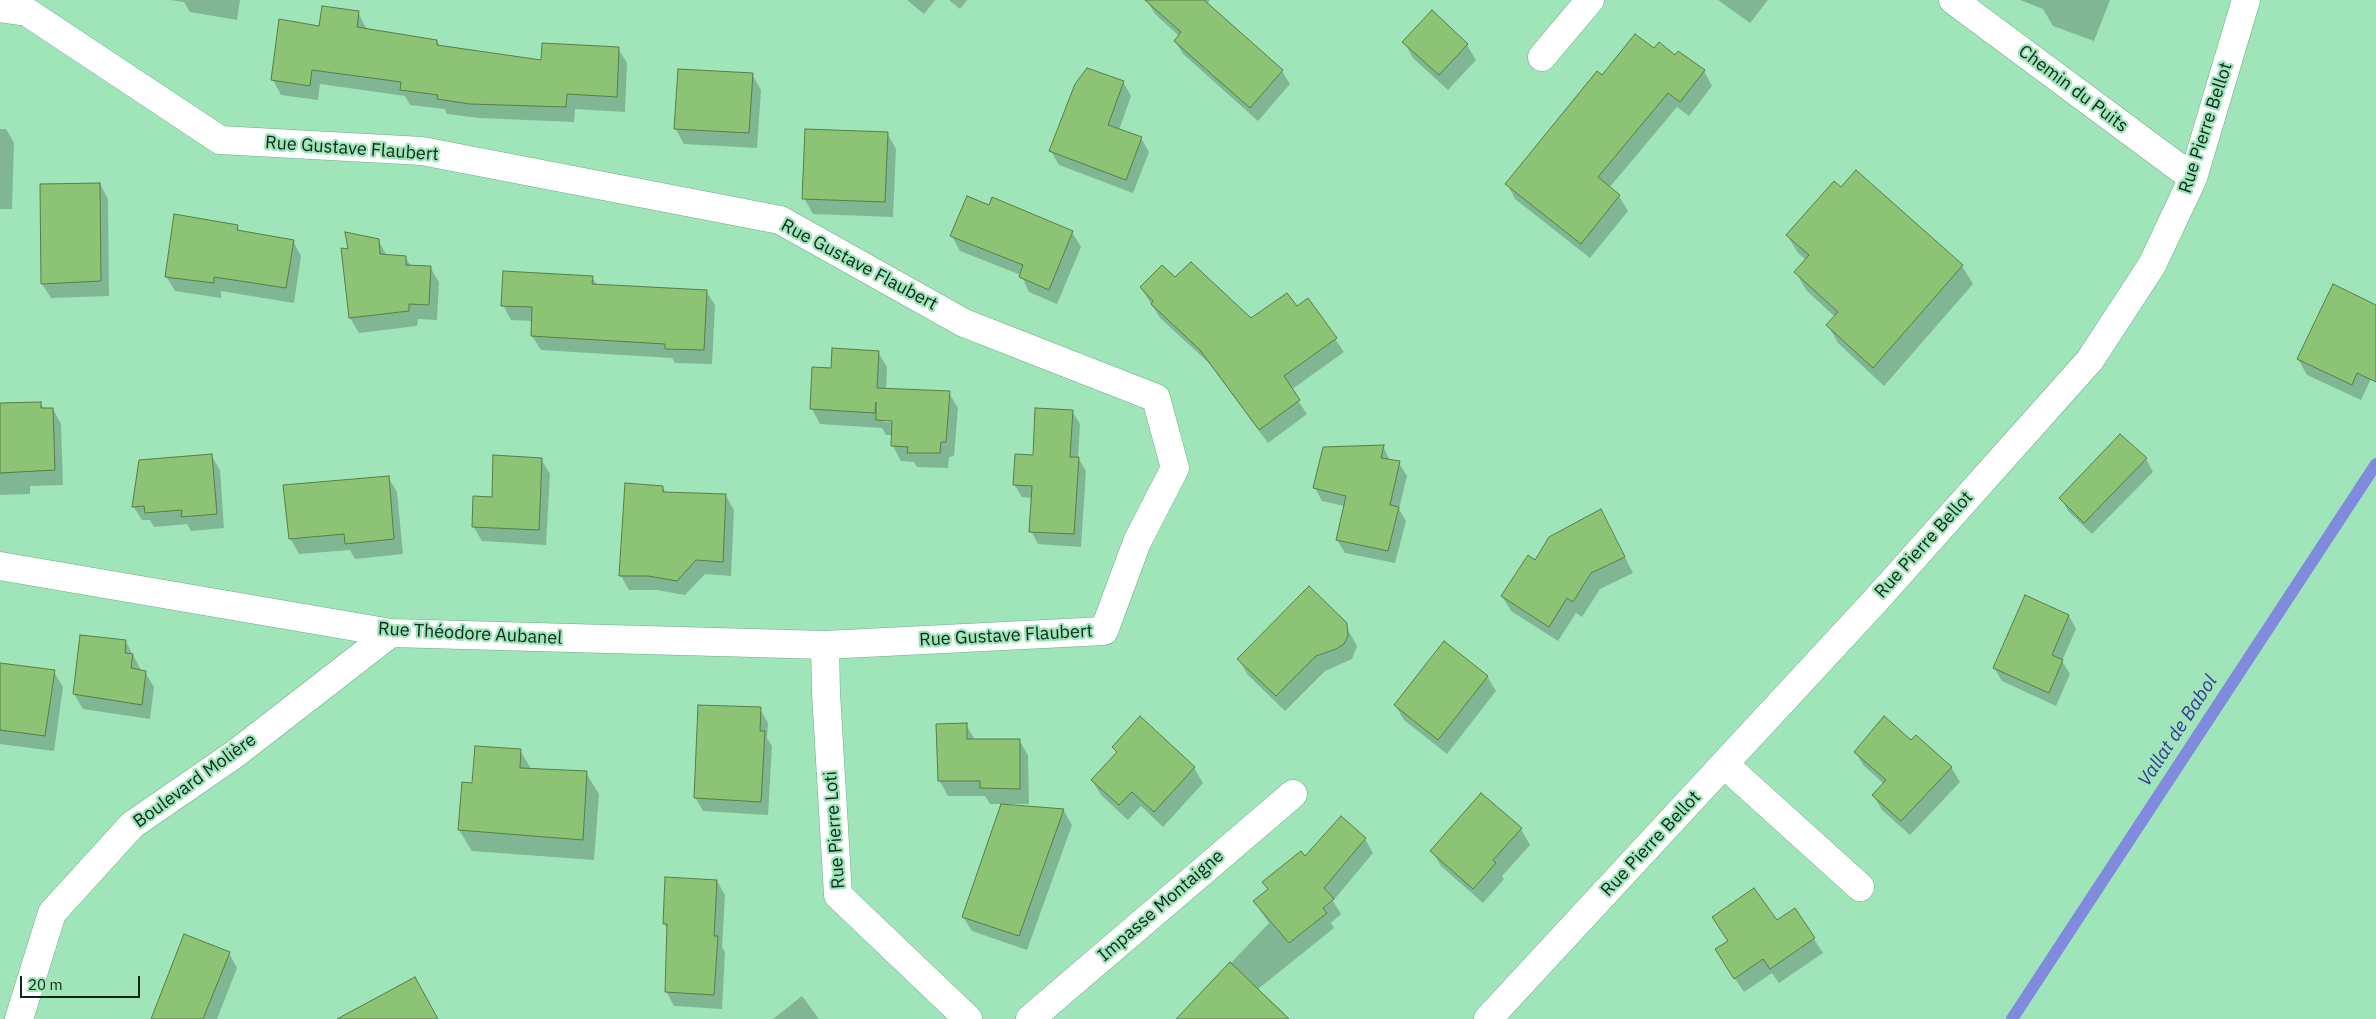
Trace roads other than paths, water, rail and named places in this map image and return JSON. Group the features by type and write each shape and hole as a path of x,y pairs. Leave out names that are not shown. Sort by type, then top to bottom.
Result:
{"street":[{"path":"1542,57 1590,0"},
{"name":"Chemin du Puits","path":"1953,0 2193,178"},
{"name":"Rue Pierre Bellot","path":"1488,1019 1725,765 2090,360 2152,265 2193,178 2246,0"},
{"name":"Rue Gustave Flaubert","path":"0,8 27,12 220,140 422,151 780,220 964,323 1156,398 1175,468 1137,542 1104,631 825,645"},
{"name":"Rue Théodore Aubanel","path":"0,566 391,633 825,645"},
{"name":"Boulevard Molière","path":"19,1019 52,913 132,825 235,754 391,633"},
{"name":"Rue Pierre Loti","path":"825,645 838,895 968,1019"},
{"path":"1725,765 1860,887"},
{"name":"Impasse Montaigne","path":"1030,1019 1292,794"}],"waterway":[{"name":"Vallat de Babol","path":"2012,1019 2376,464"}]}
